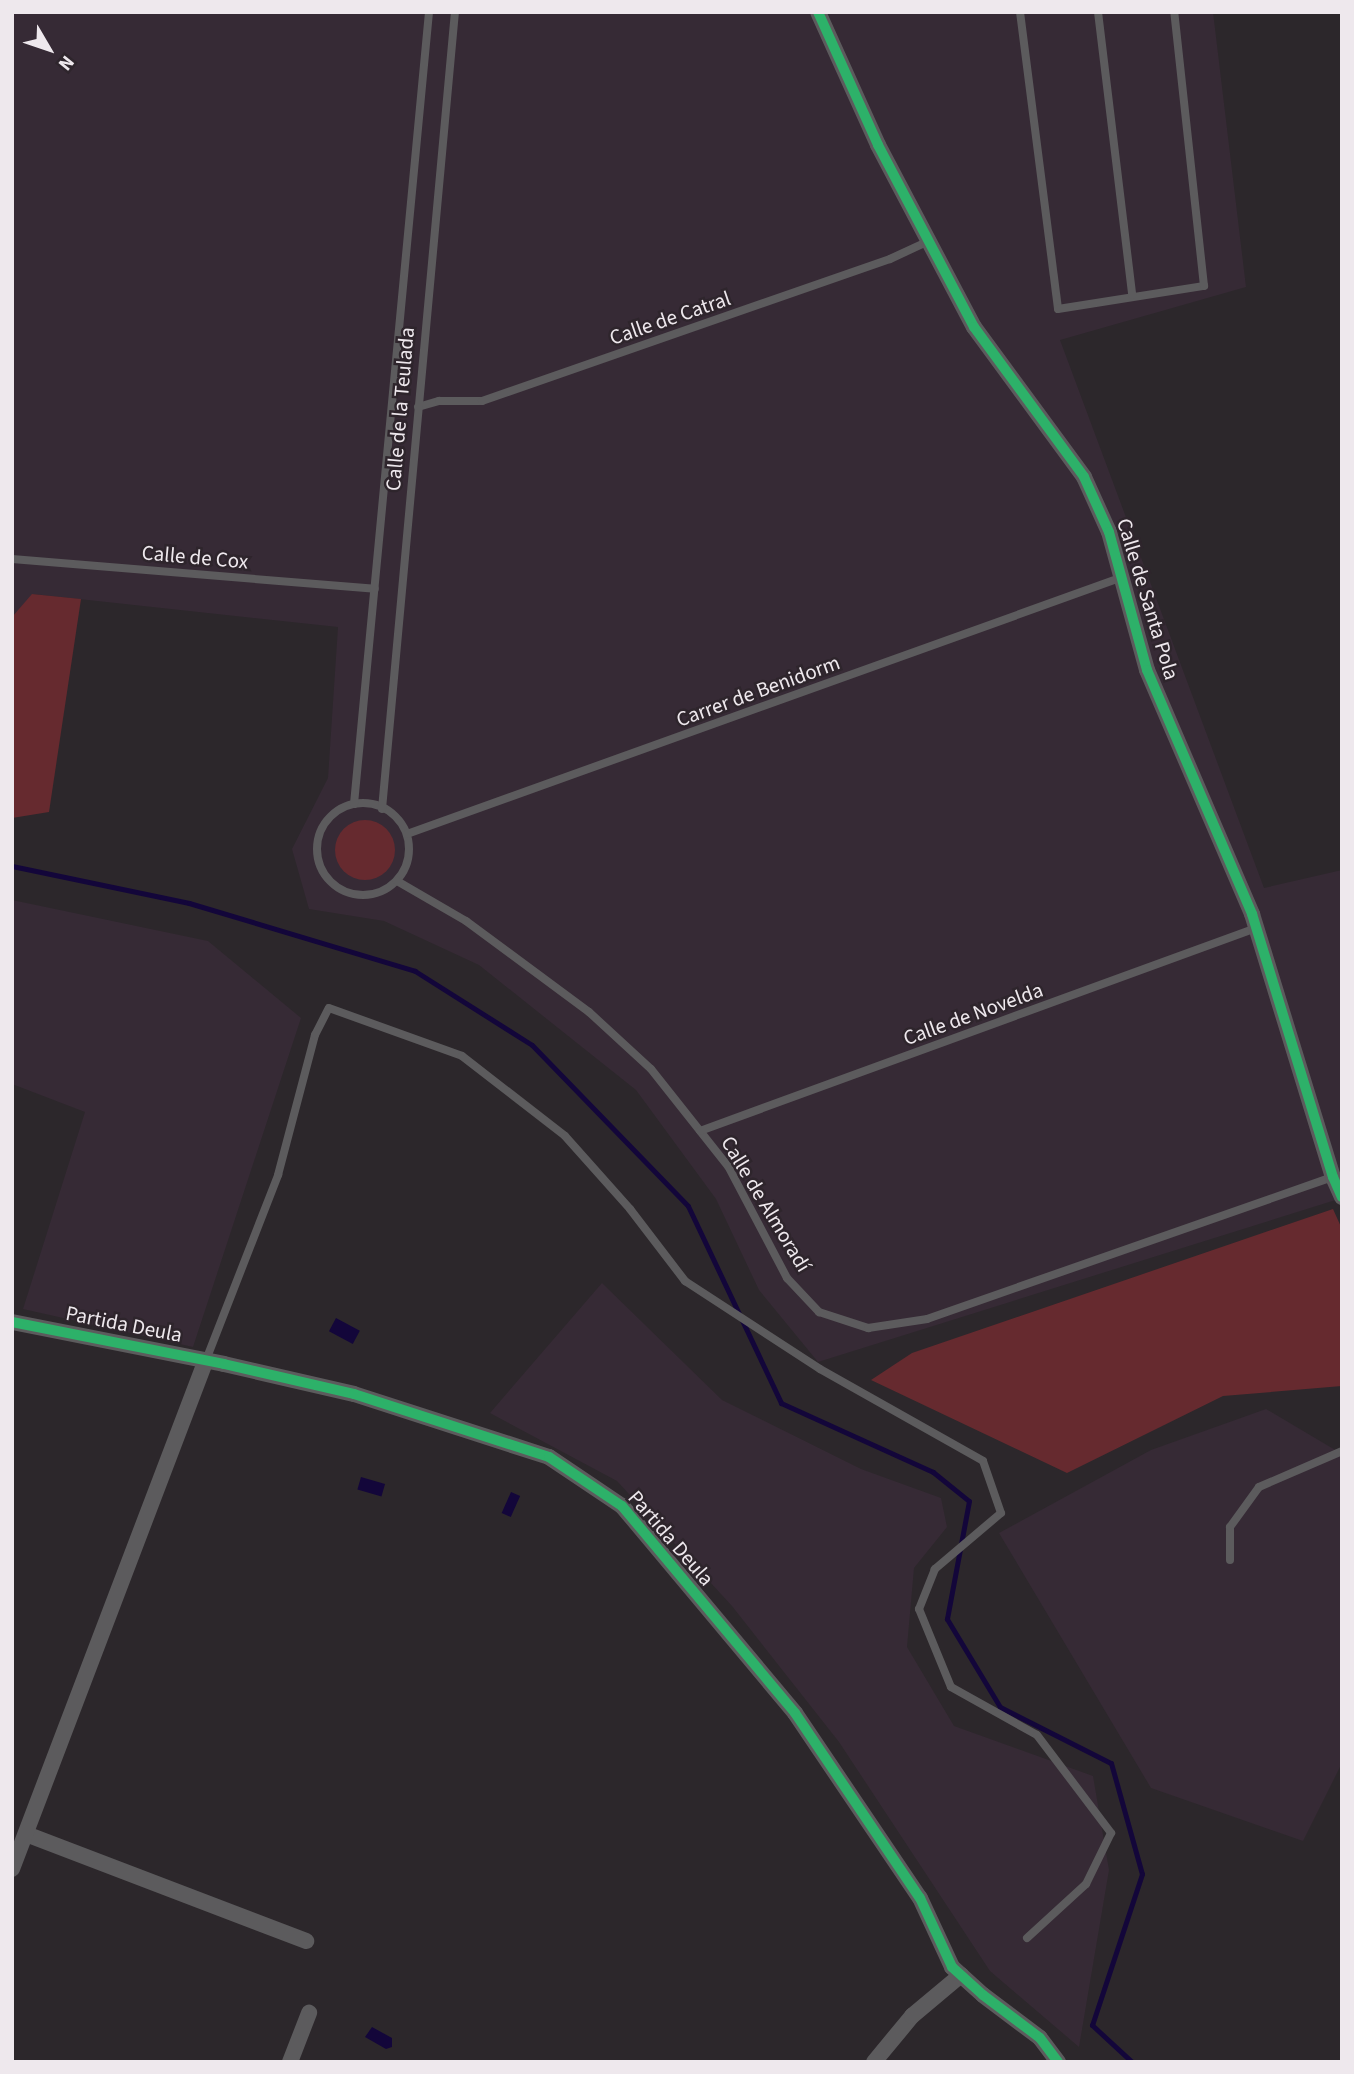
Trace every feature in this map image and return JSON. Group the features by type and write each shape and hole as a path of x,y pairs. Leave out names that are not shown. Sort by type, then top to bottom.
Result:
{"street":[{"name":"Calle de Santa Pola","path":"818,12 878,145 974,327 1084,477 1109,532 1147,670 1256,928 1333,1177 1342,1197"},
{"name":"Partida Deula","path":"12,1322 206,1360 354,1394 549,1457 622,1506 795,1713 920,1898 952,1967 1040,2038 1058,2062"},
{"path":"12,1869 206,1360"},
{"path":"26,1834 306,1941"},
{"path":"874,2062 912,2016 961,1975"},
{"path":"290,2062 309,2013"}],"lane":[{"name":"Calle de la Teulada","path":"355,804 429,12"},
{"name":"Calle de la Teulada","path":"382,808 455,12"},
{"path":"1020,12 1058,309 1132,295 1204,286 1174,12"},
{"path":"1098,12 1132,295"},
{"name":"Calle de Catral","path":"418,407 439,401 482,401 890,259 929,242"},
{"name":"Calle de Cox","path":"12,559 375,589"},
{"name":"Carrer de Benidorm","path":"407,834 1120,578"},
{"path":"355,804 382,808 400,821 407,834 408,861 397,881 384,890 362,895 347,892 326,876 317,849 320,834 328,820 340,810 355,804"},
{"name":"Calle de Almoradí","path":"397,881 466,921 589,1012 651,1069 728,1166 787,1278 819,1312 868,1328 927,1319 1333,1177"},
{"name":"Calle de Novelda","path":"700,1131 1256,928"},
{"path":"206,1360 278,1175 315,1035 329,1008 462,1056 565,1136 630,1209 685,1281 820,1369 983,1461 1001,1513 935,1569 919,1609 951,1687 1037,1735 1111,1833 1086,1884 1027,1938"},
{"path":"1230,1560 1230,1527 1259,1487 1342,1451"}],"shaded area":[{"path":"12,12 1213,12 1246,287 1060,340 1264,888 1342,870 1342,1198 818,1362 759,1290 716,1199 636,1090 479,965 384,921 309,909 292,849 328,778 338,627 33,594 12,617"},
{"path":"32,594 81,599 49,812 12,818 12,617"},
{"path":"359,820 371,820 390,833 395,850 393,862 382,875 371,880 359,880 340,867 335,856 335,844 348,825"},
{"path":"12,900 208,941 301,1018 193,1347 23,1309 85,1112 12,1084"},
{"path":"1333,1209 1342,1229 1342,1386 1223,1396 1067,1473 871,1380 912,1353"},
{"path":"602,1283 722,1400 861,1469 941,1498 947,1527 914,1568 907,1647 954,1726 1093,1776 1109,1870 1079,2047 990,1971 839,1742 732,1606 617,1481 490,1413"},
{"path":"336,1318 360,1331 353,1344 329,1331"},
{"path":"1266,1409 1342,1454 1342,1763 1303,1841 1151,1788 999,1533 1151,1450"},
{"path":"361,1477 385,1484 381,1496 357,1489"},
{"path":"511,1492 520,1496 511,1517 502,1513"},
{"path":"372,2027 392,2038 392,2047 386,2049 365,2037"}],"waterway":[{"path":"12,866 189,903 415,971 532,1045 688,1206 781,1403 933,1472 969,1501 947,1619 1000,1707 1111,1763 1142,1874 1092,2025 1132,2062"}],"cycle path":[{"path":"818,12 878,145 974,327 1084,477 1109,532 1147,670 1252,914 1333,1177 1342,1197"},
{"path":"12,1322 224,1364 354,1394 549,1457 622,1506 795,1713 920,1898 952,1967 983,1995 1040,2038 1058,2062"}]}
